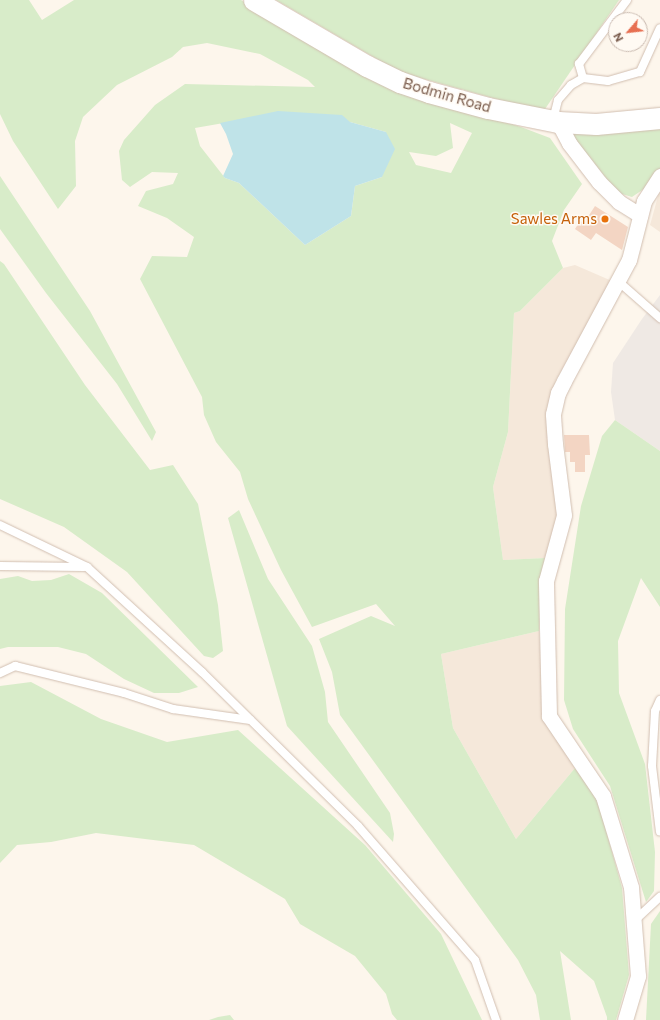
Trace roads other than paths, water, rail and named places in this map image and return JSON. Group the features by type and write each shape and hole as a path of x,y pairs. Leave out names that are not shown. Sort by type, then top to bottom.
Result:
{"main road":[{"name":"Bodmin Road","path":"254,0 354,59 400,82 428,92 488,108 558,122 596,124 660,118"}],"street":[{"path":"558,122 569,143 599,182 619,202 640,215"},
{"path":"625,1020 638,976 631,887 603,796 549,716 546,581 564,515 554,444 553,414 558,394 564,380 619,282 634,247 640,215 648,193 660,176"}],"lane":[{"path":"583,78 579,64 627,0"},
{"path":"558,122 556,112 558,100 571,85 583,78 608,81 640,72 660,28"},
{"path":"619,282 660,318"},
{"path":"0,525 87,567 202,672 358,826 475,960 496,1020"},
{"path":"0,566 87,567"},
{"path":"0,673 15,666 116,691 173,709 250,720"},
{"path":"660,700 655,711 652,766 660,832"},
{"path":"634,922 660,897"}],"water":[{"path":"278,111 342,115 350,122 386,132 395,149 382,177 355,186 351,216 305,245 239,183 223,176 233,154 226,134 220,123"}],"place":[{"name":"Sawles Arms","path":"605,219"}]}
